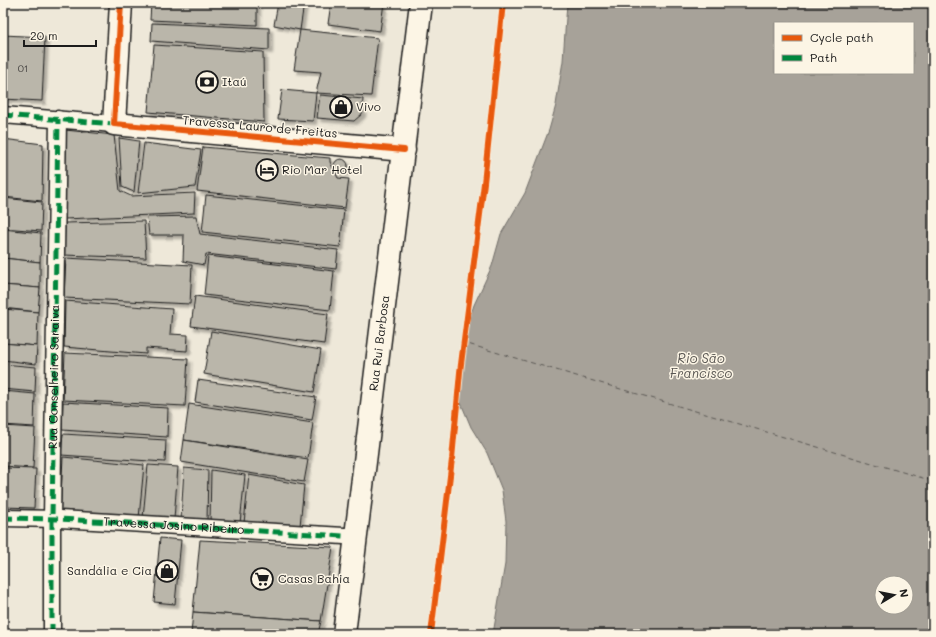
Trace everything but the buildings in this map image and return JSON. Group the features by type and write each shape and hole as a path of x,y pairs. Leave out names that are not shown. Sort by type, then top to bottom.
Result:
{"main road":[{"path":"114,124 121,3"},
{"name":"Rua Rui Barbosa","path":"344,634 349,536 404,150 421,3"},
{"name":"Travessa Lauro de Freitas","path":"114,124 404,150"}],"street":[{"name":"Travessa Lauro de Freitas","path":"3,115 114,124"},
{"name":"Rua Conselheiro Saraiva","path":"52,634 52,518 58,119"},
{"name":"Travessa Josino Ribeiro","path":"3,518 52,518 349,536"}],"water":[{"name":"Rio São Francisco","path":"567,3 933,3 933,634 493,634 505,564 506,521 502,490 487,453 471,427 461,403 461,342 474,305 492,266 501,234 525,193 549,130 556,105 563,61"}],"ferry route":[{"path":"461,342 933,481"}],"marked path":[{"path":"3,115 114,124"},
{"path":"52,634 52,518 58,119"},
{"path":"3,518 60,519 344,536"}],"cycle path":[{"path":"121,3 114,124 404,150"},
{"path":"431,634 452,459 460,372 484,183 503,3"}],"place":[{"name":"Itaú","path":"207,82"},
{"name":"Vivo","path":"341,107"},
{"name":"Rio Mar Hotel","path":"267,170"},
{"name":"Sandália e Cia","path":"167,571"},
{"name":"Casas Bahia","path":"262,579"}]}
